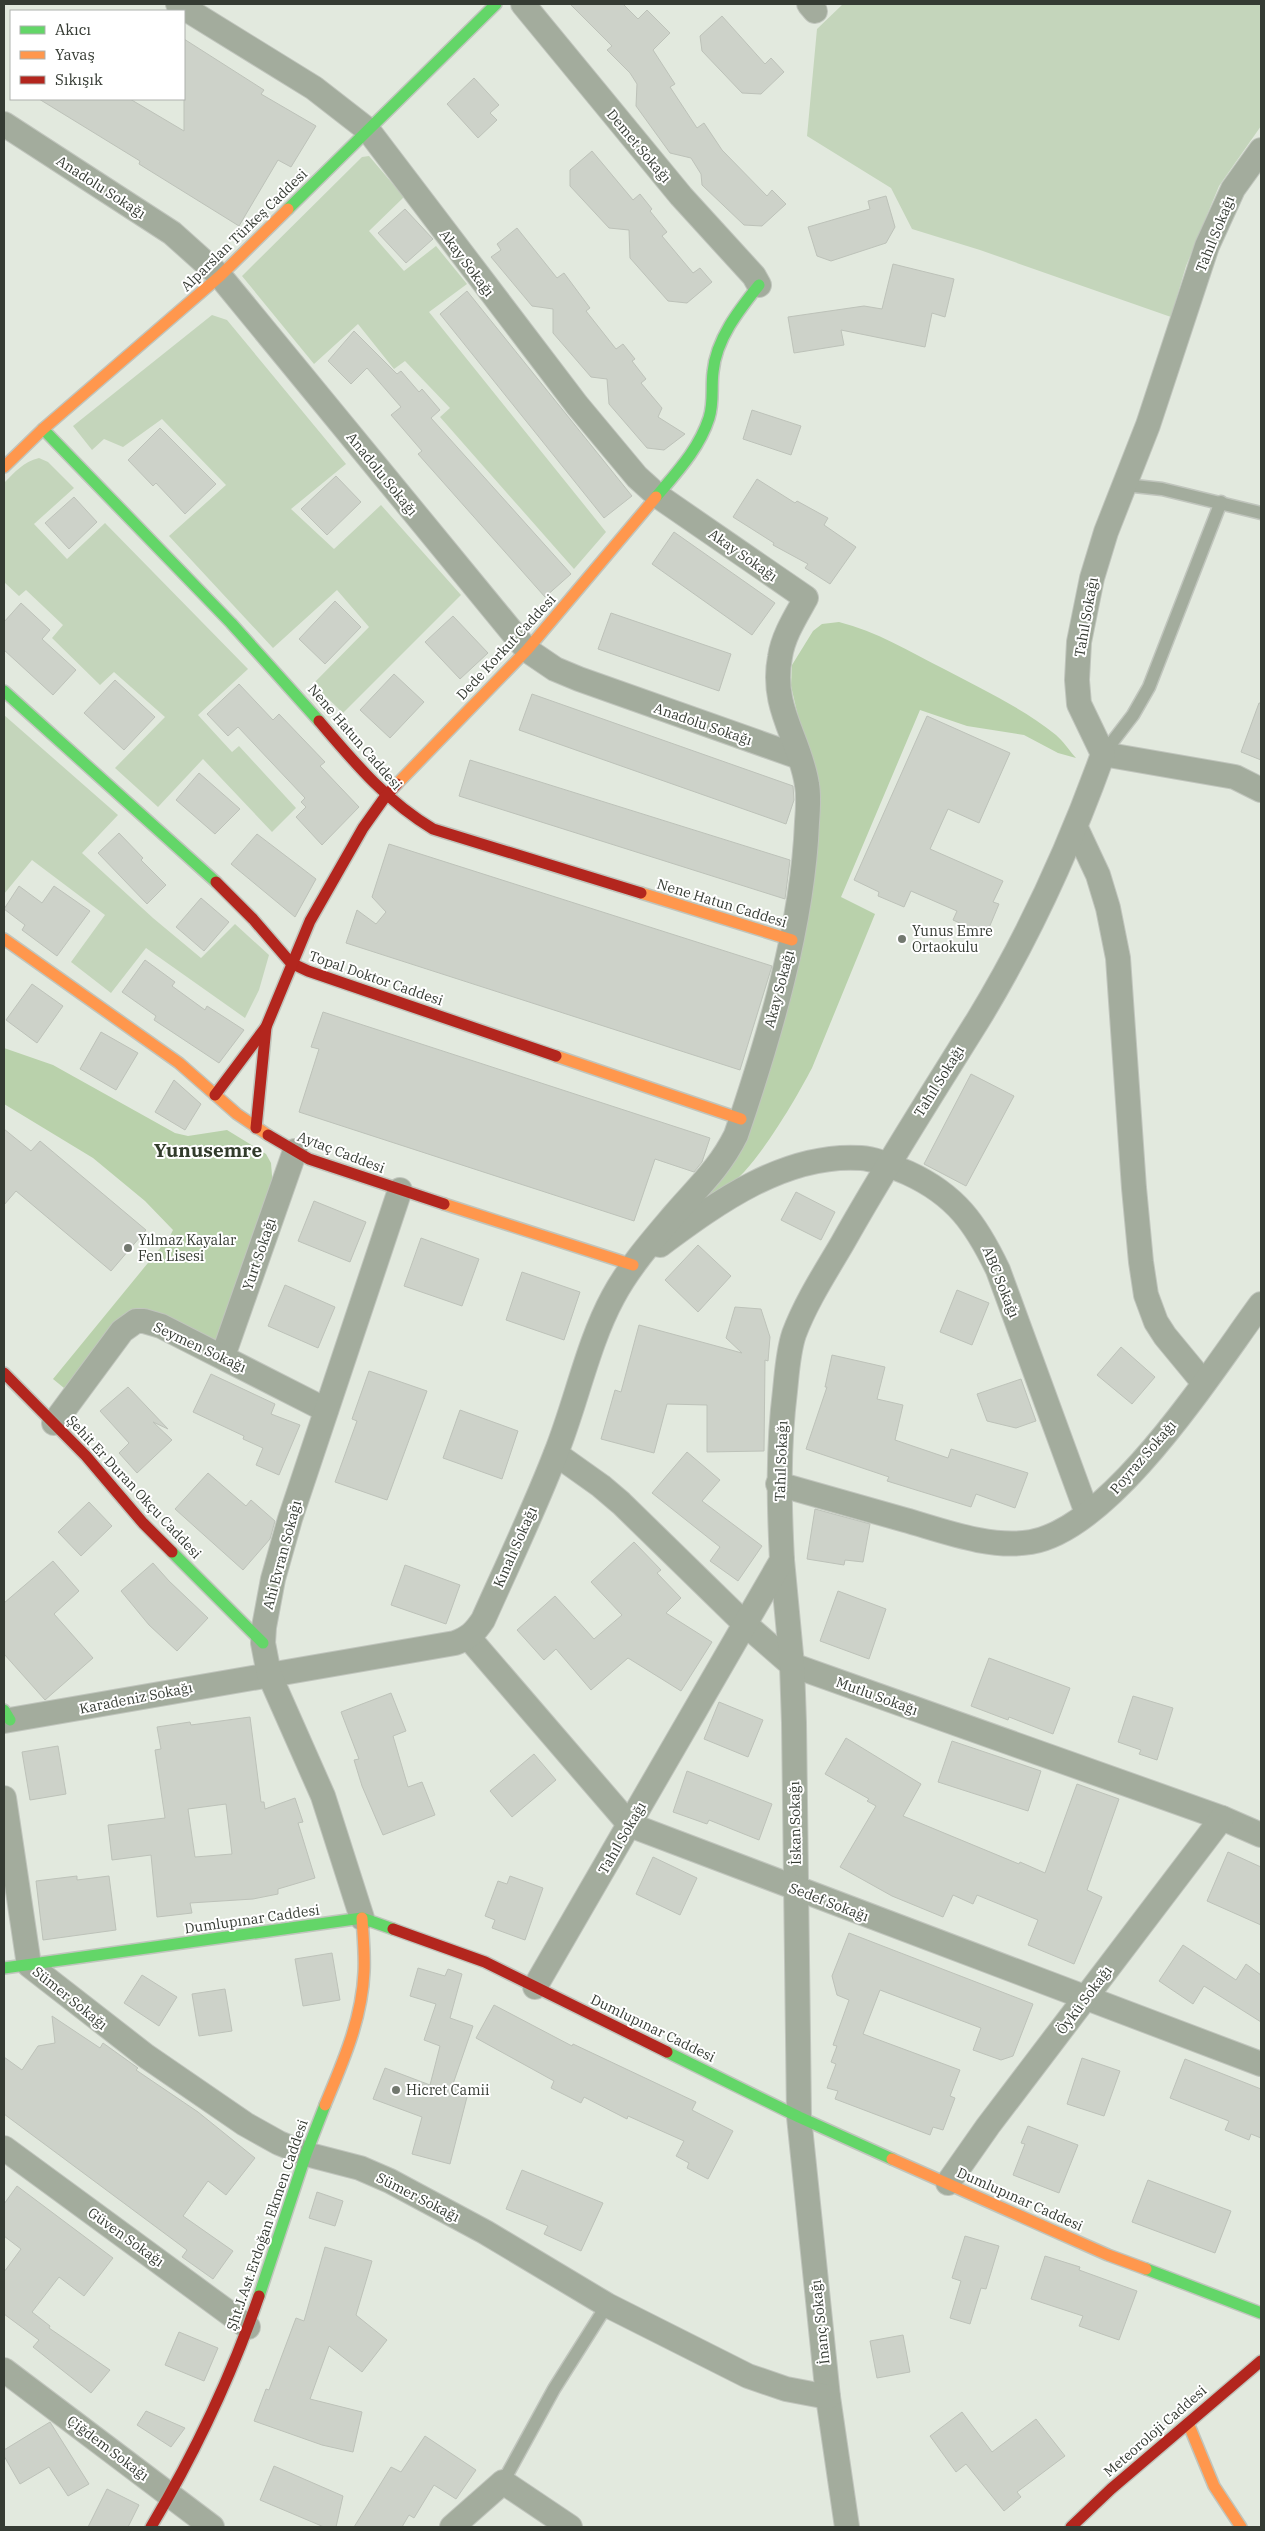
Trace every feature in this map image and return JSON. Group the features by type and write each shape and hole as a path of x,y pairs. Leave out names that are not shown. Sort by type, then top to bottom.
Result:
{"street":[{"name":"Akay Sokağı","path":"178,4 314,88 368,130 577,405 637,477 658,496 806,598 789,631 780,656 777,682 782,713 807,784 808,820 800,899 792,940 741,1119 725,1157 633,1265"},
{"name":"Alparslan Türkeş Caddesi","path":"4,467 43,429 220,276 496,4"},
{"name":"Demet Sokağı","path":"523,4 662,173 754,276 758,285"},
{"name":"Anadolu Sokağı","path":"4,124 172,233 220,276 527,650 555,669 579,680 799,757"},
{"name":"Tahıl Sokağı","path":"535,1987 782,1560 778,1484 783,1408 794,1336 806,1308 887,1164 979,1018 1016,952 1076,828 1103,754 1079,704 1077,680 1079,642 1092,578 1106,532 1148,425 1207,246 1233,189 1261,150"},
{"name":"Dede Korkut Caddesi","path":"215,1095 266,1027 310,921 345,858 385,796 527,650 692,454 708,423 712,406 712,371 722,341 733,320 758,285"},
{"name":"Nene Hatun Caddesi","path":"43,429 293,690 385,796 407,814 434,829 792,940"},
{"name":"Topal Doktor Caddesi","path":"4,691 204,870 254,919 291,963 308,971 741,1119"},
{"path":"1103,754 1235,777 1261,790"},
{"path":"1076,828 1098,875 1108,908 1118,958 1140,1262 1146,1295 1156,1322 1165,1336 1203,1382"},
{"name":"Aytaç Caddesi","path":"4,939 179,1063 256,1128 295,1151 329,1166 400,1190 633,1265"},
{"name":"Dede Korkut Caddesi","path":"256,1128 266,1027"},
{"name":"Yurt Sokağı","path":"223,1356 295,1151"},
{"name":"ABC Sokağı","path":"633,1265 724,1199 791,1167 831,1159 854,1158 887,1164 925,1181 953,1200 982,1236 998,1270 1087,1513"},
{"name":"Ahi Evran Sokağı","path":"362,1918 323,1796 269,1674 263,1642 264,1627 281,1549 400,1190"},
{"name":"Kınalı Sokağı","path":"469,1638 483,1620 556,1454 601,1322 633,1265"},
{"name":"Poyraz Sokağı","path":"778,1484 966,1537 1014,1543 1032,1542 1050,1536 1102,1503 1129,1477 1261,1304"},
{"name":"Seymen Sokağı","path":"54,1423 122,1330 136,1322 144,1321 161,1326 223,1356 326,1410"},
{"name":"Şehit Er Duran Okçu Caddesi","path":"4,1373 86,1456 142,1524 263,1642"},
{"name":"Mutlu Sokağı","path":"556,1454 601,1486 621,1503 745,1624 792,1666 1222,1818 1261,1835"},
{"name":"İskan Sokağı","path":"782,1560 792,1666 798,2117"},
{"path":"269,1674 455,1643 469,1638"},
{"name":"Sedef Sokağı","path":"469,1638 630,1825 796,1890 1261,2064"},
{"name":"Karadeniz Sokağı","path":"6,1717 269,1674"},
{"path":"4,1798 29,1965"},
{"name":"Öykü Sokağı","path":"948,2183 988,2126 1222,1818"},
{"name":"Dumlupınar Caddesi","path":"4,1968 362,1918 484,1962 798,2117 1108,2255 1261,2313"},
{"name":"Şht.J.Ast.Erdoğan Ekmen Caddesi","path":"151,2527 171,2495 204,2434 248,2327 306,2154 360,2008 364,1979 362,1918"},
{"name":"Sümer Sokağı","path":"29,1965 146,2056 246,2124 278,2143 306,2154 360,2168 390,2181 485,2232 607,2305 748,2376 786,2389 828,2397"},
{"name":"İnanç Sokağı","path":"798,2117 828,2397 846,2527"},
{"name":"Güven Sokağı","path":"4,2148 248,2327"},
{"name":"Meteoroloji Caddesi","path":"1071,2527 1111,2489 1261,2360"},
{"name":"Çiğdem Sokağı","path":"4,2370 212,2527"},
{"path":"1188,2423 1214,2486 1241,2527"},
{"path":"452,2527 503,2482 570,2527"}],"lane":[{"path":"1125,485 1162,489 1261,513"},
{"path":"1103,754 1133,715 1149,687 1221,502"},
{"path":"503,2482 554,2389 607,2305"}],"green space":[{"path":"843,4 1261,4 1261,126 1219,186 1186,266 1171,317 980,250 912,229 891,188 807,136 817,29"},
{"path":"369,156 404,197 369,231 404,271 436,246 467,284 429,312 606,532 574,569 440,417 450,408 405,361 394,369 358,324 314,364 242,276 362,157"},
{"path":"212,315 227,320 346,464 291,509 334,549 381,505 461,595 343,713 313,684 369,627 337,590 273,648 169,536 226,485 162,419 123,447 104,439 92,450 73,426"},
{"path":"39,458 48,462 74,488 34,524 67,559 105,523 248,669 198,715 232,752 239,746 296,808 272,832 203,759 158,807 115,768 165,717 114,672 100,685 52,638 63,625 26,590 19,596 4,582 4,483 24,465"},
{"path":"839,622 893,642 1016,708 1056,735 1076,758 1058,753 1024,735 967,726 920,710 841,897 875,914 812,1068 785,1116 749,1166 725,1189 685,1211 706,1193 785,1004 801,729 791,686 792,665 813,631 822,624"},
{"path":"4,715 118,815 82,853 153,918 201,958 235,924 269,955 259,990 245,1018 146,948 111,993 71,962 105,915 32,860 4,894"},
{"path":"4,1048 53,1065 175,1133 188,1136 227,1130 266,1154 271,1163 273,1188 223,1331 214,1342 142,1308 131,1311 64,1388 53,1379 173,1230 145,1201 93,1158 4,1104"}],"building":[{"path":"570,4 623,4 638,19 647,10 670,33 653,50 675,84 670,87 697,128 704,123 722,150 767,196 772,190 786,204 762,226 744,225 702,185 701,174 691,158 670,153 636,106 637,84 630,73 607,50 612,46"},
{"path":"722,16 765,64 771,58 784,72 761,94 742,93 702,51 700,36"},
{"path":"185,40 264,90 261,94 316,126 291,167 278,160 239,226 139,164 140,161 41,100 132,100 184,131"},
{"path":"474,78 499,105 490,113 497,120 478,138 447,104"},
{"path":"592,151 633,200 640,194 652,209 650,211 667,232 662,236 693,273 700,268 712,282 687,303 668,301 630,258 629,230 609,228 570,186 570,170"},
{"path":"886,196 895,227 886,243 831,261 817,256 808,227 870,209 868,201"},
{"path":"405,209 433,239 406,263 378,233"},
{"path":"517,228 557,278 564,273 590,308 586,311 616,349 623,344 635,359 632,361 646,379 641,383 662,408 658,417 685,434 664,450 647,448 609,404 607,379 591,377 553,333 553,309 532,306 491,257 501,250 497,244"},
{"path":"893,264 954,279 945,317 932,313 925,347 841,330 844,345 794,353 788,317 864,306 882,309"},
{"path":"467,291 632,496 604,518 440,314"},
{"path":"354,331 397,374 401,371 419,392 422,389 440,410 431,418 571,574 545,597 418,454 422,451 391,415 401,407 367,368 351,384 328,361"},
{"path":"752,410 801,426 791,455 743,439"},
{"path":"160,428 216,484 185,514 156,483 153,486 128,460"},
{"path":"336,476 361,502 327,535 301,509"},
{"path":"757,479 795,503 797,501 828,518 824,525 856,547 830,584 805,568 808,564 773,545 774,543 733,517"},
{"path":"74,497 97,522 69,549 45,523"},
{"path":"674,532 775,603 752,635 652,564"},
{"path":"335,601 361,627 325,664 299,639"},
{"path":"21,603 50,630 42,639 76,670 53,695 4,650 4,622"},
{"path":"611,613 731,654 719,691 598,649"},
{"path":"453,616 488,653 460,679 425,642"},
{"path":"394,674 424,702 390,738 360,710"},
{"path":"115,680 155,717 124,750 84,713"},
{"path":"239,684 273,720 279,714 325,762 320,766 359,807 322,845 296,817 306,807 301,802 305,798 238,727 228,736 207,714"},
{"path":"532,694 793,786 794,800 786,824 519,730"},
{"path":"1259,703 1261,703 1261,760 1241,752"},
{"path":"927,716 1010,753 979,823 948,809 930,849 1003,881 993,902 999,904 986,935 953,920 957,911 911,891 904,907 878,896 879,892 854,880"},
{"path":"470,760 790,860 785,899 459,796"},
{"path":"199,773 240,809 215,834 176,800"},
{"path":"119,833 143,858 141,860 166,885 147,904 98,853"},
{"path":"257,834 316,879 295,917 231,864"},
{"path":"389,844 772,966 740,1070 346,943 357,910 376,924 386,912 372,897"},
{"path":"19,886 42,903 54,886 90,911 57,956 22,930 25,925 4,909"},
{"path":"201,898 229,922 204,951 176,927"},
{"path":"145,960 175,982 172,986 205,1010 207,1006 244,1030 219,1063 154,1020 156,1016 122,992"},
{"path":"32,984 63,1006 37,1043 6,1020"},
{"path":"323,1012 710,1138 702,1162 694,1172 655,1159 634,1221 299,1112 319,1049 311,1047"},
{"path":"101,1032 138,1053 116,1090 80,1069"},
{"path":"971,1074 1014,1096 966,1186 924,1164"},
{"path":"174,1080 201,1104 185,1130 155,1112"},
{"path":"4,1129 31,1151 40,1141 146,1230 111,1271 16,1191 4,1205"},
{"path":"796,1192 835,1212 821,1240 781,1220"},
{"path":"314,1201 366,1222 350,1262 298,1241"},
{"path":"421,1238 479,1259 462,1306 404,1286"},
{"path":"698,1245 731,1276 698,1312 665,1280"},
{"path":"522,1272 580,1292 564,1340 506,1320"},
{"path":"285,1285 335,1307 318,1348 268,1326"},
{"path":"957,1290 989,1303 972,1345 940,1332"},
{"path":"735,1307 761,1309 770,1337 768,1361 765,1360 764,1451 707,1452 707,1405 667,1404 654,1453 601,1439 615,1390 621,1392 639,1325 742,1353 726,1338"},
{"path":"1121,1347 1155,1377 1132,1404 1097,1375"},
{"path":"832,1355 885,1367 877,1399 903,1405 895,1440 948,1458 951,1449 1028,1473 1015,1508 976,1494 971,1507 887,1481 889,1477 806,1449 827,1387 825,1387"},
{"path":"369,1371 427,1391 387,1500 335,1482 357,1421 352,1419"},
{"path":"211,1374 275,1404 271,1414 300,1425 279,1475 256,1465 263,1448 243,1439 244,1436 193,1412"},
{"path":"1021,1379 1036,1421 1016,1428 987,1421 977,1394"},
{"path":"128,1387 168,1429 153,1422 172,1440 137,1473 119,1453 129,1443 100,1411"},
{"path":"460,1410 518,1431 502,1479 443,1458"},
{"path":"687,1452 720,1480 702,1501 762,1546 738,1581 710,1561 720,1547 652,1493"},
{"path":"208,1473 246,1506 251,1500 275,1521 270,1539 243,1570 175,1509"},
{"path":"89,1502 112,1526 81,1556 58,1532"},
{"path":"815,1509 870,1524 863,1562 845,1560 844,1565 807,1559"},
{"path":"634,1542 661,1570 657,1573 681,1598 666,1613 712,1642 681,1691 628,1658 591,1690 556,1649 544,1660 517,1630 555,1596 594,1639 622,1615 591,1582"},
{"path":"53,1561 79,1591 54,1614 93,1658 45,1700 4,1654 4,1603"},
{"path":"153,1563 208,1618 177,1651 149,1625 121,1591"},
{"path":"405,1565 460,1585 446,1624 391,1605"},
{"path":"838,1591 886,1609 869,1659 820,1641"},
{"path":"989,1658 1070,1688 1053,1734 1009,1717 1008,1720 971,1706"},
{"path":"391,1693 406,1731 393,1736 408,1787 422,1782 435,1815 383,1835 362,1786 354,1760 359,1759 341,1712"},
{"path":"1133,1696 1173,1708 1157,1760 1139,1754 1141,1750 1118,1742"},
{"path":"719,1702 763,1720 748,1757 704,1739"},
{"path":"250,1717 261,1802 264,1802 265,1809 295,1798 303,1822 298,1823 315,1878 278,1889 278,1894 253,1899 190,1903 192,1913 157,1917 151,1855 112,1860 108,1825 165,1818 155,1750 161,1749 157,1727 190,1722 191,1725","holes":["226,1804 232,1854 195,1857 188,1809"]},
{"path":"846,1738 921,1784 903,1816 1045,1873 1077,1784 1119,1799 1087,1890 1102,1897 1074,1964 1028,1945 1038,1920 977,1895 973,1904 953,1895 943,1917 892,1896 840,1867 876,1806 867,1801 869,1799 825,1774"},
{"path":"952,1741 1041,1771 1028,1811 938,1782"},
{"path":"58,1746 66,1794 30,1800 22,1752"},
{"path":"534,1754 556,1780 512,1817 490,1791"},
{"path":"687,1771 772,1804 759,1840 709,1820 707,1824 673,1812"},
{"path":"1228,1852 1261,1867 1261,1925 1207,1901"},
{"path":"653,1857 697,1878 680,1915 636,1894"},
{"path":"77,1876 77,1880 109,1876 116,1930 43,1940 36,1881"},
{"path":"510,1876 543,1888 525,1940 492,1928 495,1920 485,1916 498,1881 507,1884"},
{"path":"849,1933 1033,2004 1013,2056 1001,2060 973,2050 981,2028 880,1990 863,2034 960,2070 950,2096 955,2098 943,2130 933,2127 930,2135 835,2099 838,2091 827,2088 836,2064 831,2062 837,2046 833,2045 849,2000 837,1995 832,1976"},
{"path":"1183,1945 1236,1980 1246,1964 1261,1975 1261,2022 1204,1986 1193,2004 1159,1981"},
{"path":"332,1953 340,2000 303,2006 295,1959"},
{"path":"418,1968 445,1976 448,1969 462,1974 450,2018 473,2026 453,2084 469,2089 450,2164 412,2154 422,2117 373,2099 385,2068 430,2085 440,2046 424,2040 436,2004 410,1996"},
{"path":"142,1975 177,1997 159,2026 124,2003"},
{"path":"225,1989 232,2031 199,2036 192,1994"},
{"path":"494,2005 572,2046 573,2044 696,2102 692,2110 733,2131 708,2179 687,2168 689,2163 676,2156 684,2141 628,2116 627,2119 584,2097 581,2103 551,2088 554,2081 476,2038"},
{"path":"52,2016 100,2048 103,2043 138,2068 136,2070 198,2112 255,2158 226,2195 208,2181 183,2216 233,2251 213,2279 182,2257 187,2250 4,2114 4,2057 22,2070 38,2046 55,2043"},
{"path":"1082,2058 1120,2071 1104,2116 1067,2104"},
{"path":"1185,2059 1261,2089 1261,2138 1251,2134 1249,2140 1225,2130 1229,2121 1170,2098"},
{"path":"1028,2126 1078,2145 1059,2193 1013,2175 1025,2144 1021,2143"},
{"path":"522,2170 603,2203 581,2251 544,2234 548,2226 506,2209"},
{"path":"1148,2180 1231,2211 1215,2253 1132,2222"},
{"path":"17,2186 113,2258 84,2296 59,2277 32,2312 50,2326 49,2328 110,2370 91,2393 33,2347 39,2340 4,2314 4,2272 21,2249 4,2236 4,2204"},
{"path":"317,2192 343,2201 335,2226 309,2218"},
{"path":"965,2236 999,2246 986,2289 981,2288 970,2324 950,2318 961,2281 952,2278"},
{"path":"325,2247 372,2261 356,2315 387,2340 362,2372 329,2346 310,2399 362,2412 353,2452 322,2445 254,2421 266,2389 269,2390 296,2318 304,2321"},
{"path":"1045,2256 1080,2267 1079,2270 1137,2291 1119,2340 1079,2326 1083,2316 1031,2299"},
{"path":"179,2332 218,2348 204,2381 165,2365"},
{"path":"903,2335 910,2372 877,2378 870,2341"},
{"path":"146,2411 185,2428 171,2447 137,2425"},
{"path":"962,2412 992,2452 1036,2419 1065,2456 1017,2492 1021,2497 1004,2511 966,2464 956,2472 930,2436"},
{"path":"50,2422 89,2484 68,2496 49,2467 20,2484 4,2456 4,2450"},
{"path":"425,2436 476,2470 456,2499 434,2485 414,2518 409,2515 402,2527 354,2527 391,2467 401,2472"},
{"path":"274,2466 343,2496 336,2527 324,2527 260,2500"},
{"path":"107,2489 139,2505 128,2527 88,2527"}],"traffic: fast":[{"path":"288,209 496,4"},
{"path":"656,497 687,460 705,429 711,412 713,372 719,348 736,315 759,285"},
{"path":"43,429 231,623 319,721"},
{"path":"4,691 216,882"},
{"path":"172,1552 263,1643"},
{"path":"4,1710 10,1720"},
{"path":"4,1968 362,1918 393,1929"},
{"path":"667,2052 799,2117 892,2159"},
{"path":"259,2296 306,2154 325,2105"},
{"path":"1146,2269 1261,2313"}],"traffic: slow":[{"path":"4,467 43,429 220,276 288,209"},
{"path":"397,784 527,650 656,497"},
{"path":"641,893 792,940"},
{"path":"4,939 179,1063 237,1114 268,1135"},
{"path":"556,1056 741,1119"},
{"path":"444,1204 633,1265"},
{"path":"325,2105 350,2040 360,2007 364,1965 362,1918"},
{"path":"892,2159 1108,2255 1146,2269"},
{"path":"1188,2423 1214,2486 1241,2527"}],"traffic: jam":[{"path":"319,721 372,780 400,806 433,829 641,893"},
{"path":"215,1095 266,1027 310,921 363,828 385,797 397,784"},
{"path":"216,882 253,919 291,963 308,971 556,1056"},
{"path":"256,1128 266,1027"},
{"path":"268,1135 309,1159 444,1204"},
{"path":"4,1373 86,1456 143,1523 172,1552"},
{"path":"393,1929 485,1962 667,2052"},
{"path":"151,2527 183,2471 211,2414 259,2296"},
{"path":"1071,2527 1111,2489 1261,2361"}],"place":[{"name":"Yunus Emre Ortaokulu","path":"902,939"},
{"name":"Yılmaz Kayalar Fen Lisesi","path":"128,1248"},
{"name":"Hicret Camii","path":"396,2090"}],"district":[{"name":"Yunusemre","path":"208,1150"}]}
